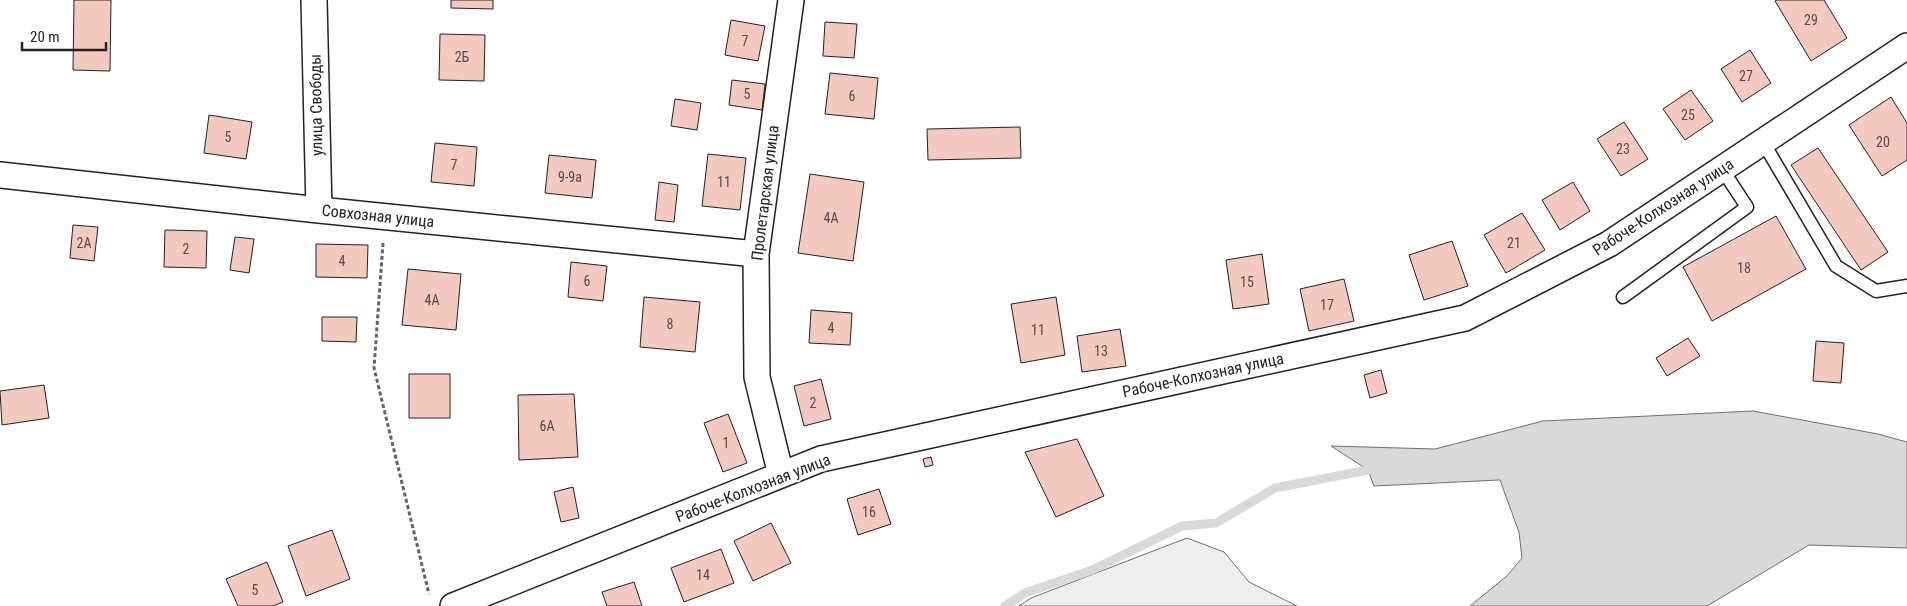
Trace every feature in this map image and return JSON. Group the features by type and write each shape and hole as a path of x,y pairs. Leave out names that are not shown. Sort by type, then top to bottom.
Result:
{"street":[{"name":"улица Свободы","path":"314,0 318,210"},
{"name":"Пролетарская улица","path":"781,475 757,377 756,254 790,0"},
{"name":"Рабоче-Колхозная улица","path":"453,606 821,459 1465,318 1609,244 1907,46"},
{"name":"Совхозная улица","path":"0,175 318,210 756,254"}],"lane":[{"path":"1763,142 1836,266 1876,291 1907,286"},
{"path":"1624,297 1748,206 1722,169"}],"path":[{"path":"385,217 374,368 429,596"}],"shaded area":[{"path":"1753,411 1878,434 1907,442 1907,548 1809,545 1707,606 1470,606 1507,576 1522,558 1519,532 1500,480 1374,486 1368,470 1331,446 1435,449 1543,421"},
{"path":"1187,538 1224,552 1249,582 1297,606 1019,606 1031,598"}],"building":[{"path":"74,0 111,0 110,71 73,70"},
{"path":"451,0 493,0 493,9 451,8"},
{"path":"1824,0 1847,38 1811,61 1775,1"},
{"path":"731,20 765,26 758,61 725,55"},
{"path":"825,22 857,24 854,58 823,56"},
{"path":"440,34 485,35 484,81 439,80"},
{"path":"1750,50 1771,83 1742,102 1721,69"},
{"path":"830,73 878,78 874,119 825,114"},
{"path":"732,80 765,84 762,110 729,105"},
{"path":"1691,90 1713,121 1685,140 1663,109"},
{"path":"1891,97 1907,123 1907,160 1882,176 1849,125"},
{"path":"675,99 701,103 697,130 671,126"},
{"path":"209,115 252,122 246,159 204,153"},
{"path":"1624,122 1648,159 1621,176 1597,139"},
{"path":"1020,127 1021,158 928,160 927,129"},
{"path":"435,143 477,147 474,186 431,182"},
{"path":"1818,148 1888,252 1861,270 1791,165"},
{"path":"708,154 746,158 740,210 702,206"},
{"path":"549,155 596,160 592,198 545,193"},
{"path":"810,174 864,182 853,261 798,253"},
{"path":"659,182 678,185 674,222 655,220"},
{"path":"1573,182 1590,211 1560,230 1542,200"},
{"path":"1522,213 1545,250 1506,273 1484,235"},
{"path":"1776,216 1806,269 1712,321 1683,267"},
{"path":"73,225 98,227 94,261 70,258"},
{"path":"165,230 207,231 206,268 164,267"},
{"path":"235,237 254,239 249,273 230,270"},
{"path":"1452,241 1468,286 1424,300 1409,255"},
{"path":"316,244 368,245 367,278 316,277"},
{"path":"1262,254 1269,304 1233,309 1226,260"},
{"path":"571,262 607,266 603,301 568,297"},
{"path":"408,269 461,274 456,330 402,325"},
{"path":"1344,279 1354,321 1309,331 1300,289"},
{"path":"644,297 700,302 695,352 640,347"},
{"path":"1056,297 1065,355 1021,363 1011,304"},
{"path":"811,310 852,313 850,345 809,343"},
{"path":"322,317 357,317 356,342 322,341"},
{"path":"1120,329 1126,366 1082,372 1077,336"},
{"path":"1688,338 1700,356 1667,376 1656,358"},
{"path":"1816,341 1844,343 1841,383 1813,381"},
{"path":"1381,370 1387,393 1370,398 1364,375"},
{"path":"409,374 450,374 450,418 409,418"},
{"path":"821,379 831,419 804,426 794,386"},
{"path":"44,385 49,418 2,425 0,391"},
{"path":"574,394 578,457 519,460 518,395"},
{"path":"728,414 747,463 723,472 704,423"},
{"path":"1077,439 1104,496 1056,517 1025,452"},
{"path":"931,457 933,465 925,467 923,459"},
{"path":"573,487 579,518 561,522 554,492"},
{"path":"879,489 891,524 858,535 847,499"},
{"path":"771,523 791,563 753,581 734,541"},
{"path":"332,530 350,579 306,596 288,546"},
{"path":"721,549 734,583 684,602 671,568"},
{"path":"267,562 283,602 273,606 238,606 226,579"},
{"path":"634,582 642,606 607,606 602,592"}],"waterway":[{"path":"1005,606 1025,593 1092,570 1182,526 1216,523 1275,488 1368,470"}]}
